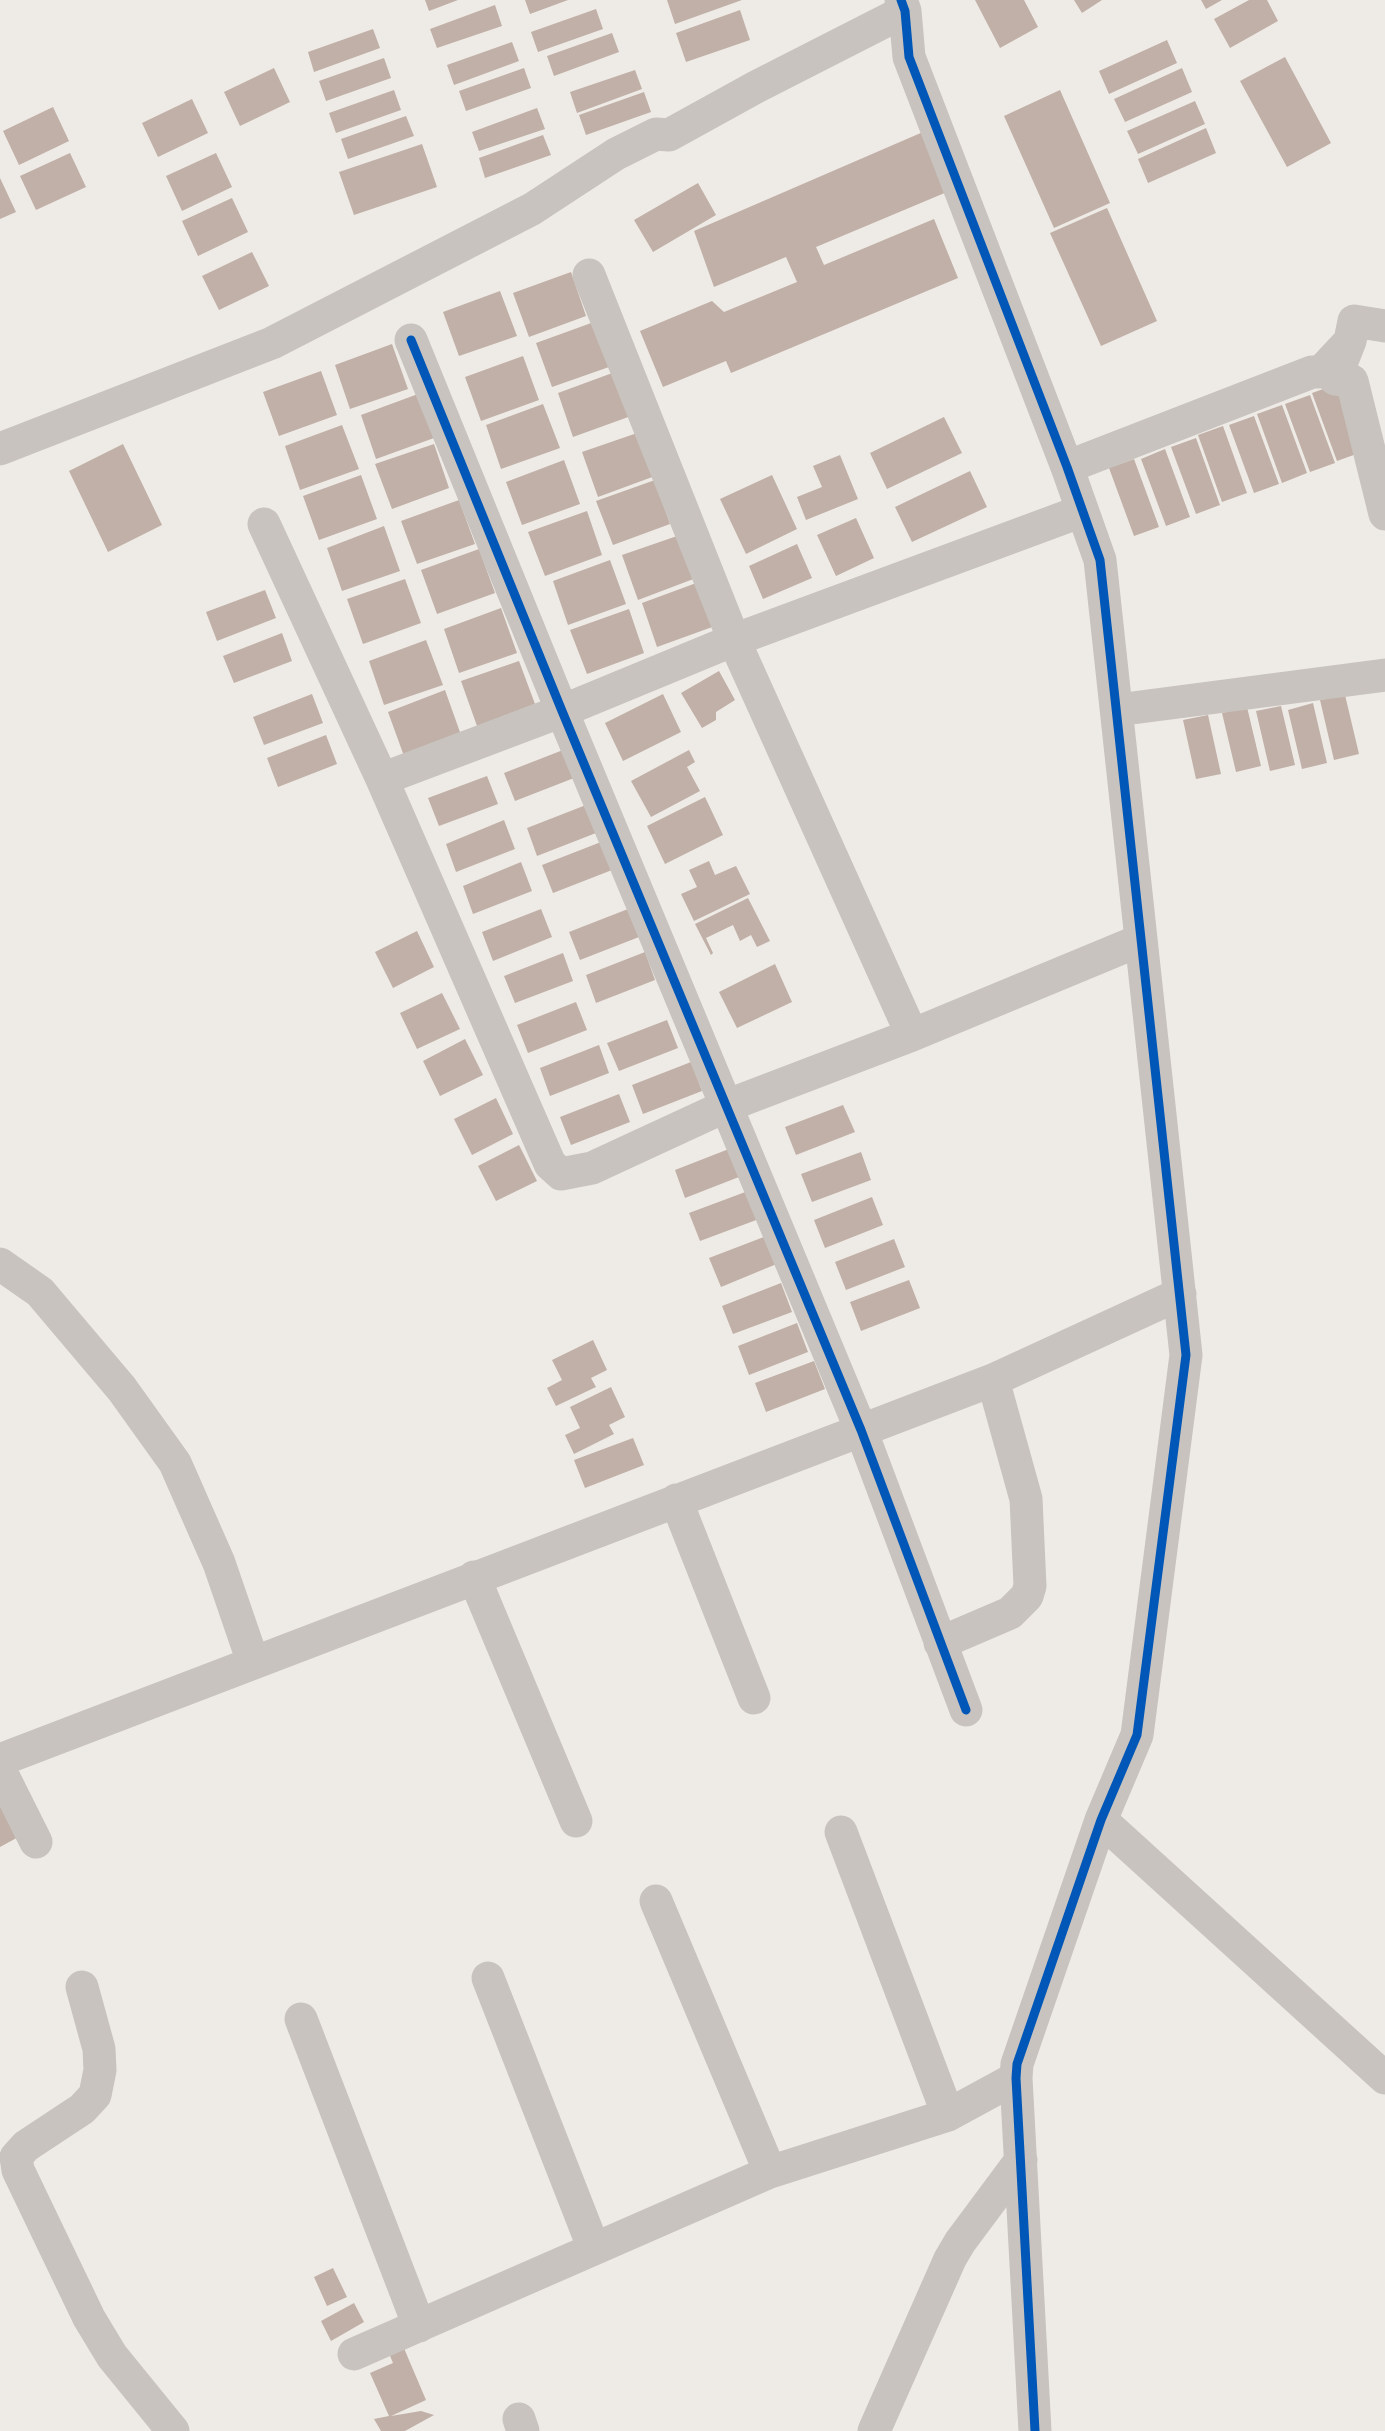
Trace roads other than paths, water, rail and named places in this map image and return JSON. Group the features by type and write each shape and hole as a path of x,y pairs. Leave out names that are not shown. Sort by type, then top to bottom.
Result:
{"street":[{"path":"0,449 272,343 532,209 616,154 656,134 669,135 903,5 909,57 1067,467 1100,560 1186,1355 1137,1736 1101,1820 1017,2064 1035,2431"},
{"path":"589,275 734,640 912,1035"},
{"path":"1385,326 1354,321 1350,341 1335,379 1352,381 1385,514"},
{"path":"411,340 562,711 861,1430 966,1710"},
{"path":"1067,467 1301,376 1321,372 1350,341"},
{"path":"381,779 562,711 734,640 1082,511"},
{"path":"264,524 381,779 550,1164 561,1174 592,1168 726,1106 912,1035 1141,940"},
{"path":"1116,710 1385,675"},
{"path":"0,1264 40,1292 122,1389 175,1463 219,1563 253,1662"},
{"path":"0,1760 993,1380 1180,1294"},
{"path":"940,1643 1010,1613 1027,1596 1030,1586 1026,1499 993,1380"},
{"path":"676,1500 754,1698"},
{"path":"474,1577 576,1821"},
{"path":"0,1770 36,1842"},
{"path":"1101,1820 1385,2078"},
{"path":"841,1832 948,2115"},
{"path":"656,1901 770,2172"},
{"path":"488,1977 594,2249"},
{"path":"82,1987 99,2049 100,2070 95,2095 82,2109 26,2145 16,2157 18,2170 89,2318 112,2356 173,2431"},
{"path":"301,2019 419,2326"},
{"path":"354,2354 770,2172 948,2115 1016,2078"},
{"path":"874,2431 950,2259 1021,2160"}]}
